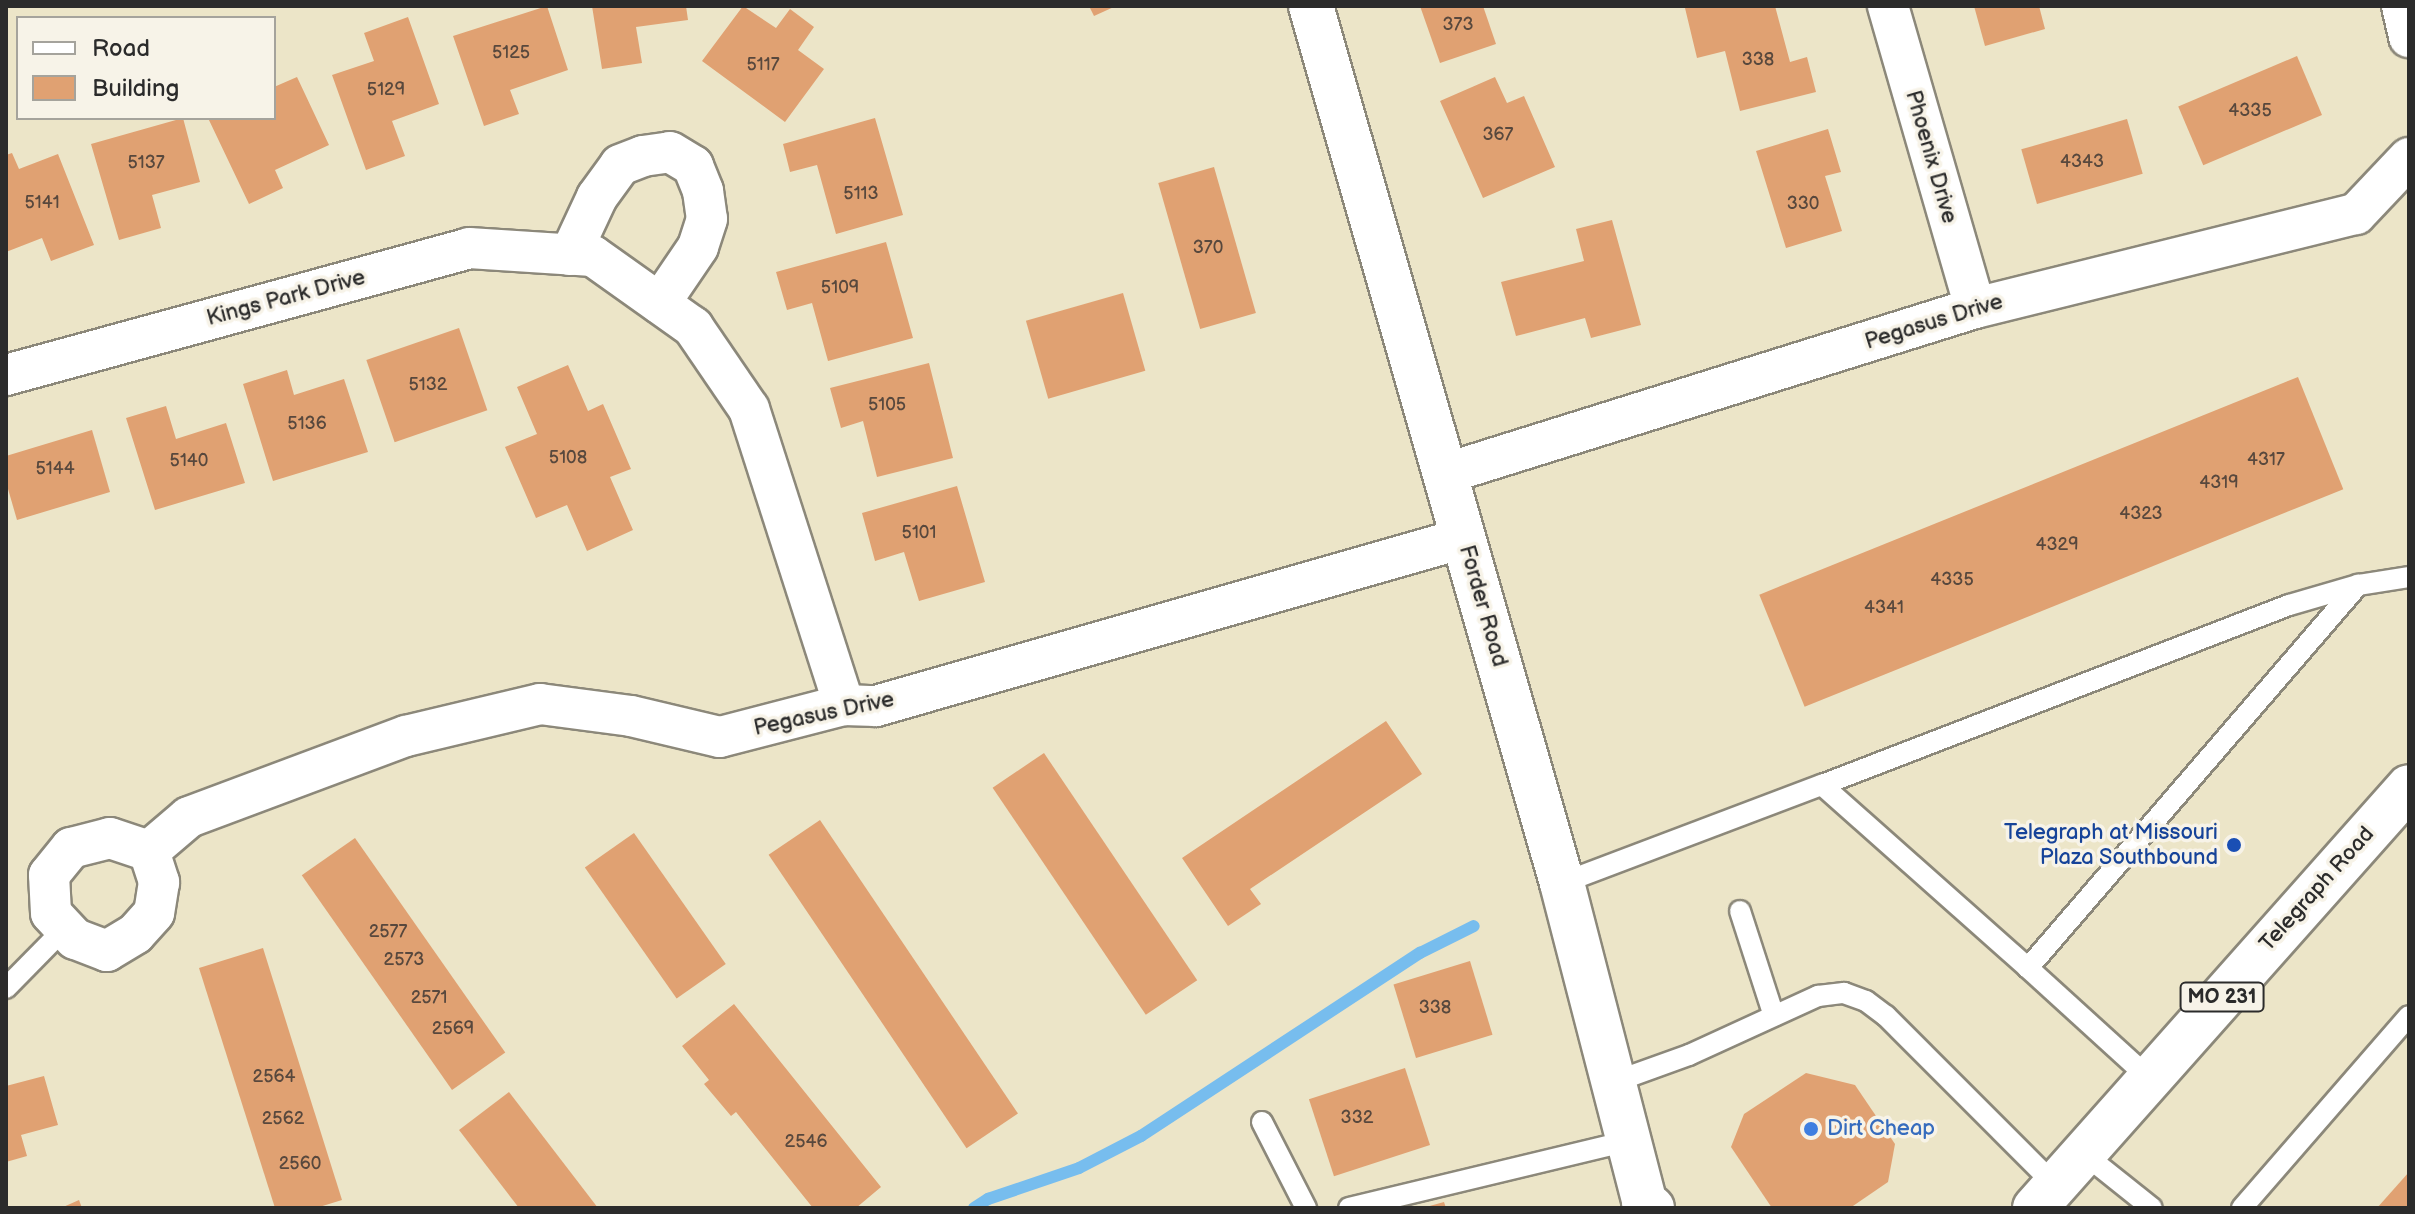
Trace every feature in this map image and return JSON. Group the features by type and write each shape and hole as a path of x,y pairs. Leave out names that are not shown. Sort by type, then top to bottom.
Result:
{"main road":[{"name":"Forder Road","path":"1311,6 1562,883 1647,1206"},
{"name":"Telegraph Road","path":"2058,1182 2409,787"}],"street":[{"name":"Phoenix Drive","path":"1888,6 1975,308"},
{"path":"2402,6 2409,37"},
{"path":"570,255 597,197 620,165 643,156 670,152 693,166 703,191 707,219 698,247 660,303"},
{"name":"Pegasus Drive","path":"1444,474 1975,308 2356,214 2409,158"},
{"name":"Kings Park Drive","path":"6,375 469,248 593,256 693,327 749,409 844,705"},
{"name":"Pegasus Drive","path":"149,851 189,817 406,736 540,704 631,716 720,737 844,705 876,706 1464,538"},
{"path":"110,838 149,851 159,882 154,913 135,934 107,951 75,939 51,913 49,875 71,848 110,838"}],"lane":[{"path":"1562,883 2289,605 2358,585 2409,577"},
{"path":"2028,968 2358,585"},
{"path":"1822,785 2149,1078"},
{"path":"1740,911 1774,1016"},
{"path":"6,988 65,928"},
{"path":"1614,1082 1689,1055 1818,996 1844,993 1866,1001 2058,1182 2152,1208"},
{"path":"2242,1208 2409,1016"},
{"path":"1262,1122 1306,1208"},
{"path":"1349,1208 1629,1141"}],"building":[{"path":"547,6 568,70 510,90 519,114 484,126 453,36"},
{"path":"592,6 686,6 688,20 636,27 642,63 602,69"},
{"path":"743,6 776,28 790,9 814,27 798,50 824,69 785,122 702,61"},
{"path":"1089,6 1116,6 1094,16"},
{"path":"1420,6 1483,6 1496,44 1440,63"},
{"path":"1775,6 1790,62 1807,57 1816,92 1740,111 1725,51 1697,58 1685,8"},
{"path":"1974,6 2039,6 2045,29 1985,46"},
{"path":"408,17 439,104 392,121 405,156 366,170 332,75 374,61 364,33"},
{"path":"2297,56 2322,115 2203,165 2178,106"},
{"path":"297,77 329,145 275,170 283,188 249,204 209,120 276,120 276,86"},
{"path":"1495,77 1507,103 1524,96 1555,167 1483,198 1440,101"},
{"path":"875,118 903,215 836,234 817,165 790,172 783,144"},
{"path":"2127,119 2143,174 2037,204 2021,149"},
{"path":"184,120 200,182 152,195 161,228 119,240 91,144"},
{"path":"1828,129 1841,172 1825,176 1842,231 1786,248 1756,151"},
{"path":"12,153 19,169 58,154 94,245 51,261 42,238 6,252 6,155"},
{"path":"1214,167 1256,313 1200,329 1158,183"},
{"path":"1612,220 1641,325 1591,338 1585,318 1516,336 1501,282 1584,261 1576,229"},
{"path":"886,242 913,338 828,361 812,303 787,310 776,272"},
{"path":"1123,293 1145,371 1048,399 1026,321"},
{"path":"459,328 487,410 395,442 366,360"},
{"path":"929,363 953,458 877,477 863,421 841,428 830,388"},
{"path":"568,365 588,411 603,404 631,469 610,477 633,530 587,551 567,505 536,518 505,447 537,434 517,387"},
{"path":"287,370 294,395 344,379 368,452 273,481 243,384"},
{"path":"2298,377 2343,489 1805,707 1759,595"},
{"path":"166,406 176,439 226,423 245,483 155,510 126,418"},
{"path":"92,430 110,492 17,520 6,482 6,456"},
{"path":"957,486 985,582 919,601 904,552 875,561 862,513"},
{"path":"1386,721 1422,774 1250,889 1261,904 1228,926 1182,858"},
{"path":"1044,753 1197,980 1146,1015 993,788"},
{"path":"820,820 1018,1113 967,1148 769,855"},
{"path":"634,833 726,964 677,998 585,867"},
{"path":"355,838 505,1053 452,1090 302,875"},
{"path":"263,948 342,1200 316,1208 275,1208 199,968"},
{"path":"1470,961 1493,1035 1416,1058 1393,984"},
{"path":"734,1004 881,1187 856,1208 813,1208 736,1112 731,1116 704,1084 709,1080 682,1046"},
{"path":"1405,1068 1430,1145 1334,1176 1309,1099"},
{"name":"Dirt Cheap","path":"1806,1073 1855,1085 1895,1144 1888,1182 1850,1208 1772,1208 1731,1147 1744,1114"},
{"path":"44,1076 58,1125 21,1135 27,1156 6,1162 6,1086"},
{"path":"509,1092 598,1208 519,1208 459,1130"},
{"path":"2409,1172 2409,1208 2377,1208"},
{"path":"79,1200 82,1208 61,1208"},
{"path":"1444,1202 1446,1208 1426,1208 1426,1207"}],"waterway":[{"path":"974,1208 988,1199 1079,1168 1141,1136 1420,953 1474,926"}],"place":[{"name":"Telegraph at Missouri Plaza Southbound","path":"2234,845"},
{"name":"Dirt Cheap","path":"1811,1129"}]}
